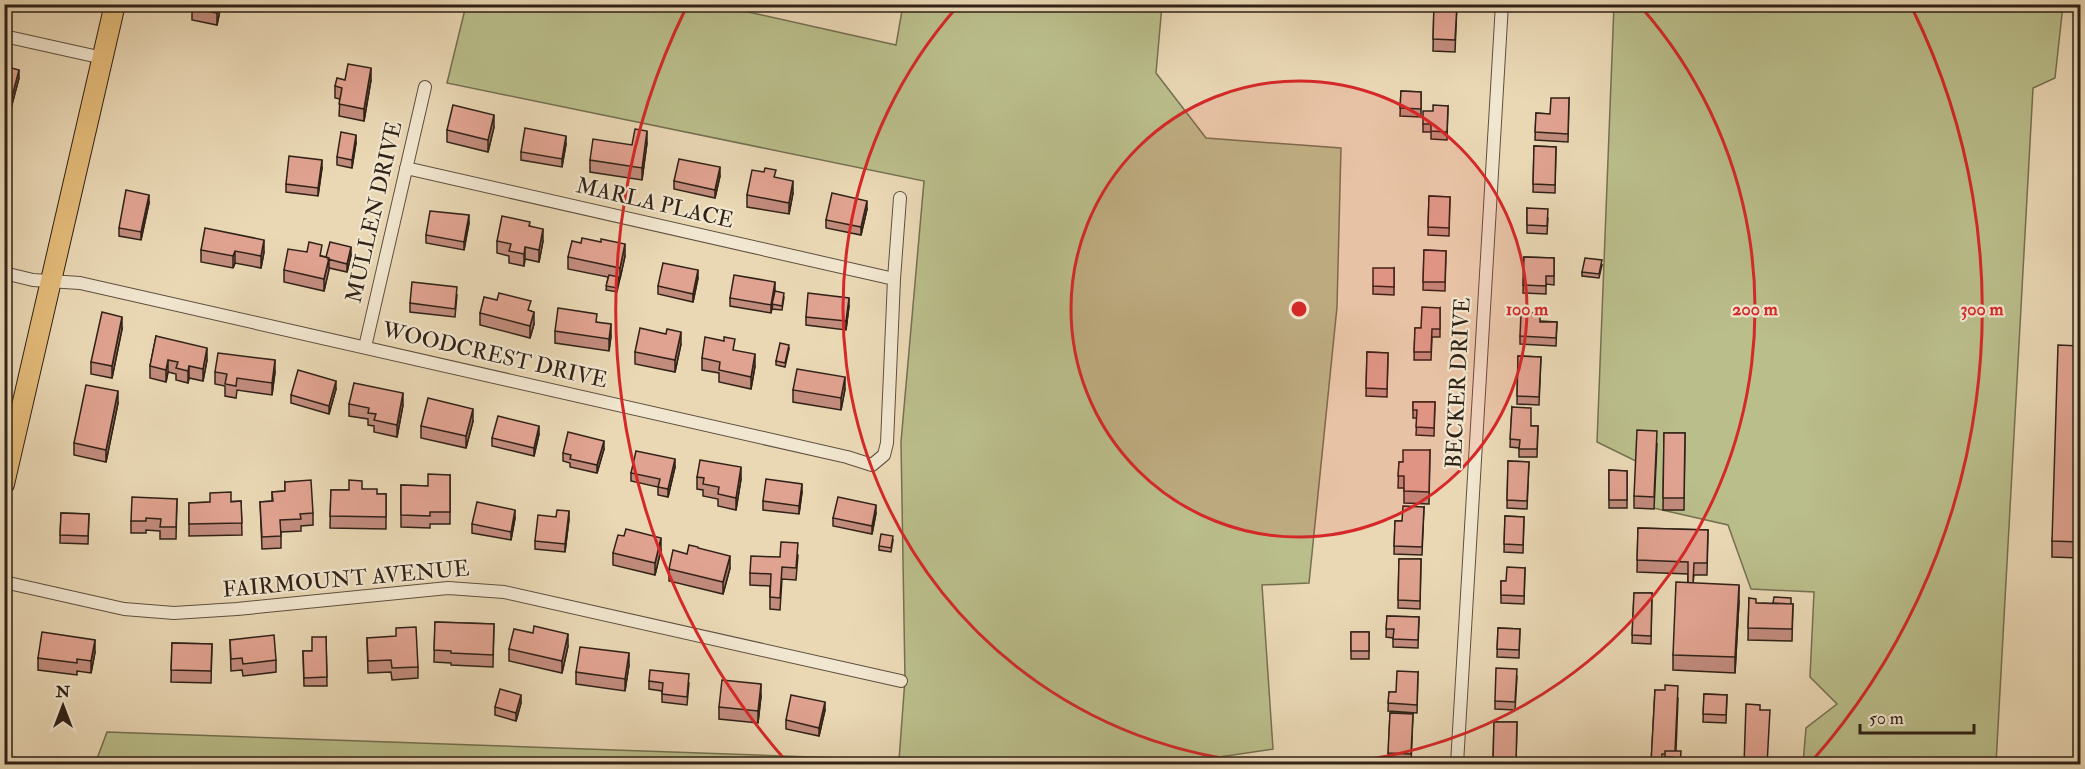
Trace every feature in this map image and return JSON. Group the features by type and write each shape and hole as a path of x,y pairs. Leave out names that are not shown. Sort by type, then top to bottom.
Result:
{"main road":[{"path":"4,484 115,4"}],"street":[{"name":"BECKER DRIVE","path":"1457,765 1503,4"},
{"path":"4,36 103,58"},
{"name":"MULLEN DRIVE","path":"364,347 425,87"},
{"name":"MARLA PLACE","path":"406,168 894,279"},
{"path":"894,279 900,198"},
{"name":"WOODCREST DRIVE","path":"4,273 33,280 80,283 847,457 872,465 884,455 887,442 894,279"},
{"name":"FAIRMOUNT AVENUE","path":"4,582 124,609 174,613 448,588 504,591 901,681"}],"green space":[{"path":"466,5 717,5 896,45 903,5 1162,5 1156,73 1206,138 1341,148 1337,307 1309,583 1262,585 1273,749 1172,764 95,764 107,732 899,760 905,679 901,442 924,181 447,83"},
{"path":"1614,5 2063,5 2055,78 2033,88 1996,764 1803,764 1806,728 1837,704 1810,677 1814,592 1751,589 1728,525 1649,507 1642,464 1597,442"}],"building":[{"path":"192,4 219,4 217,13 192,8"},
{"path":"1434,4 1457,4 1455,40 1433,39"},
{"path":"348,64 371,68 364,109 339,104 342,88 335,86 337,78 345,80"},
{"path":"4,66 19,70 10,104 4,103"},
{"path":"1401,91 1421,92 1421,109 1400,108"},
{"path":"1551,98 1569,98 1568,134 1535,132 1536,113 1550,114"},
{"path":"453,105 494,115 488,140 447,130"},
{"path":"1433,105 1448,106 1447,132 1431,131 1431,124 1423,124 1423,111 1433,111"},
{"path":"525,128 566,136 562,159 521,152"},
{"path":"635,129 647,131 642,168 590,160 593,139 632,145"},
{"path":"341,132 356,135 352,160 337,157"},
{"path":"1534,146 1556,147 1555,185 1533,184"},
{"path":"289,156 322,160 318,188 286,184"},
{"path":"679,159 720,167 715,190 674,181"},
{"path":"765,168 776,170 774,177 793,181 789,203 747,195 752,170 764,172"},
{"path":"126,190 149,195 141,232 119,228"},
{"path":"832,193 867,201 861,227 826,220"},
{"path":"1429,196 1450,197 1449,228 1428,227"},
{"path":"1527,208 1548,209 1547,226 1527,225"},
{"path":"430,211 469,215 464,242 426,235"},
{"path":"502,216 530,222 529,226 543,229 539,250 525,247 524,254 509,251 511,244 497,241"},
{"path":"205,228 264,240 261,256 235,251 233,256 201,250"},
{"path":"582,238 625,244 620,268 568,257 572,241 581,243"},
{"path":"309,242 322,245 320,256 329,258 324,279 284,270 288,249 307,252"},
{"path":"330,242 351,247 347,264 326,257"},
{"path":"1424,250 1446,251 1445,282 1423,282"},
{"path":"1524,257 1554,258 1554,276 1546,276 1546,286 1523,285"},
{"path":"1585,258 1602,260 1599,274 1582,272"},
{"path":"663,263 698,270 693,294 658,286"},
{"path":"1373,268 1394,268 1394,287 1373,286"},
{"path":"609,275 619,277 617,288 606,286"},
{"path":"734,275 775,282 771,305 730,298"},
{"path":"412,282 457,287 455,309 410,303"},
{"path":"775,291 784,293 782,306 772,304"},
{"path":"499,293 531,301 528,310 534,312 530,326 480,313 484,297 497,300"},
{"path":"808,293 849,298 846,321 806,317"},
{"path":"1422,307 1440,308 1440,329 1432,329 1431,352 1414,352 1415,328 1421,328"},
{"path":"558,308 597,314 596,322 611,324 609,339 555,331"},
{"path":"102,312 122,317 112,366 91,362"},
{"path":"1521,313 1540,313 1540,322 1557,322 1556,338 1520,336"},
{"path":"640,328 666,334 667,329 681,332 675,360 635,352"},
{"path":"156,336 207,348 203,369 189,366 188,371 176,368 178,362 168,360 166,370 150,366"},
{"path":"705,337 724,341 724,337 735,339 733,350 755,354 751,377 719,370 720,362 702,358"},
{"path":"780,343 789,345 785,363 776,361"},
{"path":"2058,345 2080,346 2080,542 2052,541"},
{"path":"1367,352 1388,353 1387,389 1366,388"},
{"path":"218,353 275,360 272,383 237,378 236,386 225,384 227,374 215,372"},
{"path":"1518,356 1541,357 1539,397 1517,396"},
{"path":"797,369 845,377 841,398 793,390"},
{"path":"298,370 336,381 329,406 291,395"},
{"path":"354,383 403,393 397,425 374,420 376,414 368,413 369,408 349,404"},
{"path":"86,385 118,391 106,450 74,443"},
{"path":"428,398 473,409 466,436 421,426"},
{"path":"1413,402 1435,402 1434,428 1416,427 1417,410 1413,410"},
{"path":"1512,407 1531,408 1531,426 1538,426 1537,449 1519,449 1520,440 1510,439"},
{"path":"498,416 539,426 534,448 492,438"},
{"path":"1637,430 1657,431 1654,497 1634,496"},
{"path":"568,432 604,441 597,465 570,459 571,455 563,453"},
{"path":"1664,433 1685,433 1684,498 1663,498"},
{"path":"1403,450 1430,450 1429,492 1404,491 1404,476 1398,476 1399,462 1403,462"},
{"path":"636,451 675,459 668,489 658,487 660,479 631,473"},
{"path":"700,460 741,467 736,498 718,494 719,487 703,484 704,478 697,477"},
{"path":"1508,461 1529,462 1527,501 1507,500"},
{"path":"1609,470 1627,471 1627,500 1609,500"},
{"path":"428,474 450,475 450,512 430,512 430,516 401,515 401,485 428,486"},
{"path":"766,479 802,484 799,506 763,501"},
{"path":"311,480 313,513 300,514 301,519 280,520 281,536 262,537 260,502 273,501 272,492 285,491 285,482"},
{"path":"349,480 362,481 362,489 377,489 377,494 386,494 386,517 330,516 331,490 349,490"},
{"path":"231,492 231,502 241,501 242,523 189,524 189,503 210,502 210,493"},
{"path":"132,497 177,499 176,527 160,527 161,519 146,518 146,521 131,521"},
{"path":"838,497 876,505 872,526 833,518"},
{"path":"477,502 515,510 511,532 472,524"},
{"path":"1403,506 1424,507 1422,547 1394,546 1395,521 1402,521"},
{"path":"557,510 569,511 565,544 535,541 538,515 556,517"},
{"path":"61,513 89,514 88,536 60,535"},
{"path":"1505,516 1524,517 1523,545 1504,544"},
{"path":"1638,528 1708,530 1707,563 1694,563 1693,583 1688,583 1688,562 1637,560"},
{"path":"626,529 661,538 655,563 613,553 618,535 624,536"},
{"path":"881,534 893,536 891,548 879,546"},
{"path":"781,542 798,543 796,568 782,567 780,598 770,597 771,574 750,573 751,556 780,557"},
{"path":"689,545 730,556 723,582 669,569 673,550 687,554"},
{"path":"1399,559 1421,559 1420,601 1398,600"},
{"path":"1507,567 1525,568 1524,596 1501,595 1501,581 1506,581"},
{"path":"1676,582 1739,585 1735,657 1673,655"},
{"path":"1634,593 1652,593 1651,636 1632,635"},
{"path":"1774,597 1791,598 1791,604 1773,603"},
{"path":"1749,598 1756,599 1756,603 1793,604 1792,629 1748,628"},
{"path":"1387,616 1419,617 1418,640 1393,639 1394,629 1386,629"},
{"path":"435,622 494,624 493,655 434,650"},
{"path":"534,626 568,634 562,661 509,649 514,629 533,633"},
{"path":"416,627 418,667 392,668 391,660 368,661 367,638 396,636 396,628"},
{"path":"1498,628 1520,629 1519,650 1497,649"},
{"path":"42,632 95,640 91,661 77,659 77,663 38,658"},
{"path":"1351,632 1369,632 1369,651 1351,651"},
{"path":"274,635 276,660 243,664 242,658 231,659 230,640"},
{"path":"312,637 326,637 327,677 304,678 303,651 312,651"},
{"path":"172,643 212,644 211,671 171,670"},
{"path":"580,647 629,653 625,679 576,672"},
{"path":"1496,668 1517,669 1515,702 1495,701"},
{"path":"650,670 689,674 687,697 662,694 663,683 649,681"},
{"path":"1397,671 1418,672 1417,705 1388,703 1389,692 1396,692"},
{"path":"722,680 761,684 758,711 719,707"},
{"path":"1665,685 1678,686 1675,751 1665,751 1665,754 1662,754 1661,763 1651,763 1655,690 1665,690"},
{"path":"500,689 521,695 516,713 495,707"},
{"path":"1704,694 1727,695 1726,715 1703,714"},
{"path":"791,695 825,702 819,728 786,720"},
{"path":"1746,704 1760,705 1760,710 1770,710 1767,765 1744,765"},
{"path":"1390,713 1413,714 1411,754 1388,753"},
{"path":"1494,722 1517,722 1516,761 1493,760"},
{"path":"1665,751 1681,751 1680,765 1673,765 1673,757 1665,757"},
{"path":"1611,760 1644,761 1644,765 1611,765"},
{"path":"1386,761 1411,762 1411,765 1386,765"}]}
